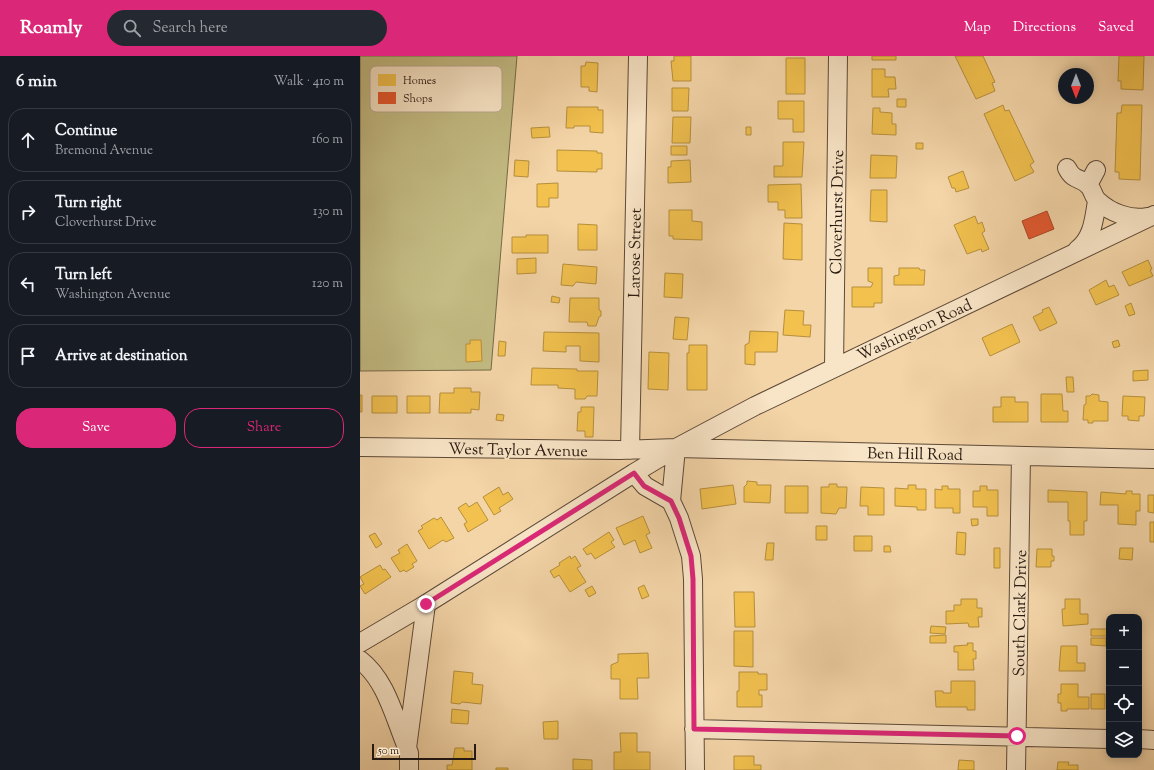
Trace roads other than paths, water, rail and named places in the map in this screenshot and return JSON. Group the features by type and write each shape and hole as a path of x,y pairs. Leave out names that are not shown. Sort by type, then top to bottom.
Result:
{"street":[{"name":"Larose Street","path":"630,450 638,56"},
{"name":"Cloverhurst Drive","path":"834,367 838,56"},
{"path":"1067,168 1071,175 1092,177 1097,201 1094,224 1089,236 1082,247 1072,254"},
{"path":"1097,201 1118,214 1130,218 1154,215"},
{"name":"Washington Road","path":"360,643 426,604 676,448 755,406 834,367 1154,215"},
{"name":"West Taylor Avenue","path":"360,447 630,450 676,448"},
{"path":"676,448 671,501 679,518 691,556 693,579 695,770"},
{"name":"Ben Hill Road","path":"676,448 1154,459"},
{"name":"South Clark Drive","path":"1016,770 1021,456"},
{"path":"634,473 644,486 671,501"},
{"path":"407,748 426,604"},
{"path":"360,660 367,665 382,686 409,753 409,770"},
{"path":"694,729 1106,739"},
{"path":"1142,739 1154,740"}]}
